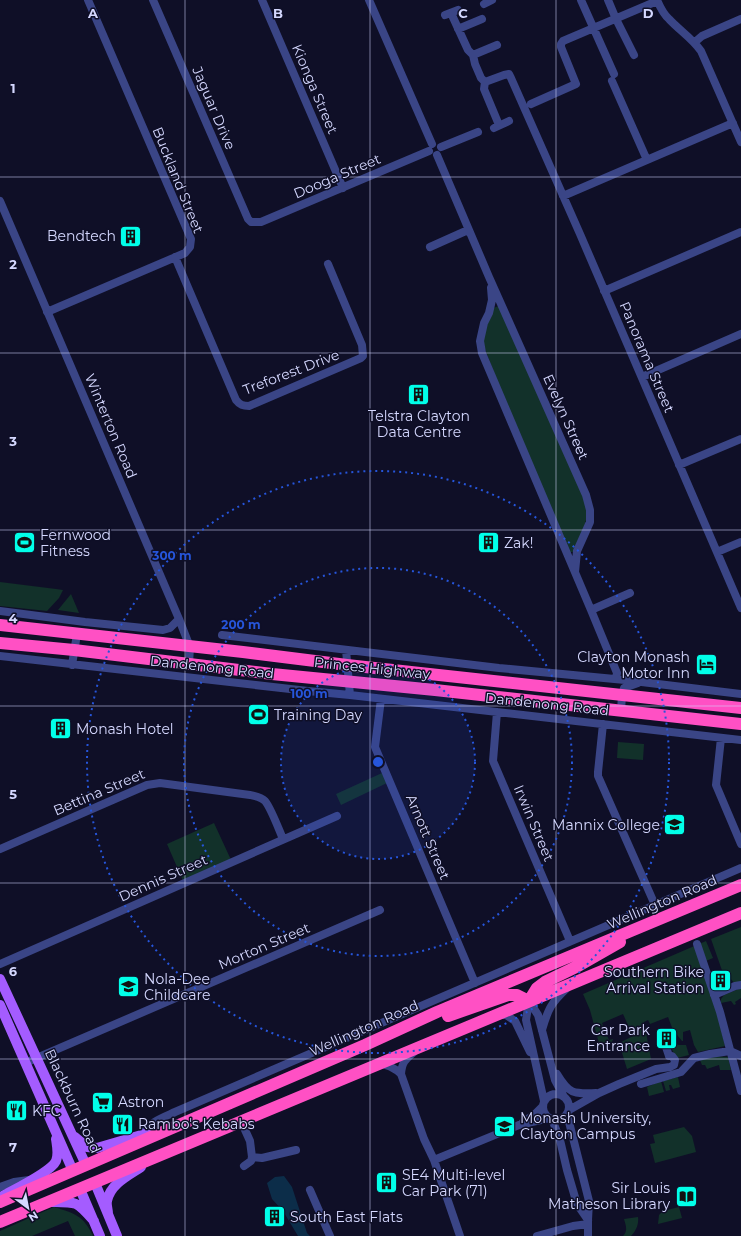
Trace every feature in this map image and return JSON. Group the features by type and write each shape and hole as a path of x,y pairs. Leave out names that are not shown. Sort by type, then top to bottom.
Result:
{"highway":[{"name":"Princes Highway","path":"0,625 741,708"},
{"name":"Princes Highway","path":"0,643 74,650 272,674 621,710 741,724"},
{"name":"Wellington Road","path":"0,1202 73,1171 135,1140 184,1123 365,1045 437,1012 741,885"},
{"path":"0,1222 140,1166 241,1121 741,913"},
{"path":"529,1001 537,988 545,982 578,966 657,921"},
{"path":"365,1045 508,995 517,995 529,1001"},
{"path":"135,1140 140,1166"},
{"name":"Blackburn Road","path":"86,1165 95,1183"},
{"name":"Blackburn Road","path":"73,1171 80,1189"}],"main road":[{"name":"Blackburn Road","path":"0,979 86,1165"},
{"name":"Blackburn Road","path":"0,1005 73,1171"},
{"path":"0,1197 47,1170 55,1163 57,1157 56,1131"},
{"path":"72,1134 85,1146 91,1148 100,1148 135,1140"},
{"path":"108,1214 107,1201 110,1192 115,1186 140,1166"},
{"path":"30,1180 55,1178"},
{"name":"Blackburn Road","path":"95,1183 117,1236"},
{"name":"Blackburn Road","path":"80,1189 100,1236"},
{"path":"47,1202 70,1202 77,1204 94,1221"}],"street":[{"name":"Buckland Street","path":"47,312 185,253 190,247 191,239 88,0"},
{"name":"Jaguar Drive","path":"153,0 248,219 255,223"},
{"name":"Kionga Street","path":"262,0 343,188"},
{"path":"369,0 432,155 437,155 441,152 441,147"},
{"path":"484,4 492,0"},
{"path":"581,0 647,160"},
{"path":"608,0 634,55"},
{"path":"531,104 576,84 560,44 563,41 657,1 669,20 695,42 701,51 741,142"},
{"path":"452,13 468,50 473,55 481,78 486,82 484,89 496,126 509,121"},
{"path":"458,29 482,19"},
{"path":"695,42 702,36 741,19"},
{"path":"473,55 497,45"},
{"name":"Panorama Street","path":"486,82 509,74 511,78 740,602"},
{"path":"563,196 733,123"},
{"path":"430,148 437,144 441,147 478,132"},
{"name":"Dooga Street","path":"255,223 261,222 343,188 430,148"},
{"name":"Evelyn Street","path":"437,155 489,278 586,495 590,510 590,522 577,551 575,572"},
{"name":"Winterton Road","path":"0,201 179,619 190,647 188,664"},
{"path":"430,247 468,230"},
{"path":"604,291 741,232"},
{"name":"Treforest Drive","path":"175,257 236,400 239,404 244,406 249,406 363,356 362,345 328,264"},
{"name":"Evelyn Street","path":"489,278 492,300 489,313 484,323 480,341 482,353 617,673 616,679"},
{"path":"642,377 741,334"},
{"path":"679,465 741,439"},
{"path":"717,552 741,542"},
{"path":"591,610 630,593"},
{"path":"0,611 163,630 170,628 179,619"},
{"path":"10,612 27,628"},
{"path":"85,622 97,636"},
{"path":"72,665 77,634"},
{"path":"222,635 263,641 741,694"},
{"name":"Dandenong Road","path":"243,652 263,641"},
{"path":"346,650 350,694"},
{"name":"Dandenong Road","path":"0,656 350,694 381,699 741,740"},
{"name":"Dandenong Road","path":"554,687 572,675"},
{"name":"Dandenong Road","path":"621,710 622,695 626,687 641,682"},
{"name":"Arnott Street","path":"381,699 375,747 475,982"},
{"name":"Irwin Street","path":"497,712 493,761 567,943"},
{"path":"603,724 598,776 655,905"},
{"path":"721,738 716,785 741,844"},
{"name":"Bettina Street","path":"0,849 147,785 160,783 257,797 264,801 269,808 283,839"},
{"name":"Dennis Street","path":"0,964 337,816"},
{"path":"135,1140 147,1128 163,1117 741,868"},
{"name":"Morton Street","path":"25,1063 380,910"},
{"path":"542,968 567,943"},
{"path":"697,944 720,1012 741,1091"},
{"path":"542,1030 548,1011 555,1000 571,983"},
{"path":"714,995 741,985"},
{"path":"529,1001 538,1015 557,1085 570,1105 568,1112 589,1201 588,1236"},
{"path":"529,1001 526,1020 537,1065 544,1103 544,1112 550,1118 560,1140 577,1204 588,1222"},
{"path":"420,1006 437,1012"},
{"path":"497,1015 506,1015 515,1021 537,1065"},
{"path":"401,1074 404,1061 421,1046"},
{"path":"434,1160 520,1125 550,1118 560,1119 568,1112 599,1093 656,1069 670,1067 674,1065 675,1060 672,1056 669,1056 666,1047"},
{"path":"641,1084 681,1072 694,1058 730,1051 741,1056"},
{"path":"380,1063 391,1066 401,1074 424,1138 434,1160 460,1236"},
{"path":"552,1064 564,1086 570,1091 576,1094 599,1093"},
{"path":"520,1125 535,1114 547,1097 554,1093 565,1097 599,1093"},
{"path":"241,1121 250,1141 252,1157 244,1166"},
{"path":"252,1157 262,1158 296,1150"},
{"path":"567,1170 581,1167"},
{"path":"0,1187 14,1182 30,1180"},
{"path":"310,1190 330,1236"},
{"path":"537,1236 588,1222"}],"green space":[{"path":"499,306 585,502 587,512 585,523 573,552 569,552 518,434 483,344 486,327 493,308"},
{"path":"0,582 63,590 59,598 47,611 0,606"},
{"path":"71,594 79,613 58,610"},
{"path":"618,742 644,744 643,760 617,758"},
{"path":"382,773 387,783 341,805 336,794"},
{"path":"214,823 232,862 184,883 167,844"},
{"path":"741,927 741,982 735,984 730,978 725,979 711,939"},
{"path":"706,941 713,958 701,963 717,1013 725,1046 698,1052 694,1045 690,1030 683,1032 682,1041 673,1030 668,1017 650,1024 648,1020 644,1022 651,1059 627,1069 619,1043 633,1036 623,1014 602,1023 609,1040 613,1039 612,1042 600,1047 590,1010 583,994"},
{"path":"741,988 741,998 735,1002 736,1004 734,1005 731,1001 721,1003 721,999 724,995"},
{"path":"673,1043 686,1045 689,1055 677,1058 669,1045"},
{"path":"715,1056 728,1057 731,1070 720,1070 719,1065 707,1069 705,1065 702,1065 700,1060"},
{"path":"678,1077 680,1087 673,1089 671,1085 669,1085 670,1090 666,1091 663,1081"},
{"path":"661,1081 664,1092 649,1096 647,1087"},
{"path":"684,1127 692,1136 696,1152 655,1163 650,1144 655,1143 653,1135"},
{"path":"54,1207 78,1216 90,1229 93,1236 75,1236 68,1221 32,1236 0,1236 0,1231"},
{"path":"679,1207 682,1218 658,1224 659,1215 663,1211"},
{"path":"638,1217 638,1225 633,1234 631,1236 623,1236 626,1230 624,1219"}],"water":[{"path":"284,1176 292,1187 307,1233 310,1236 298,1236 283,1211 272,1199 267,1183 275,1177"}],"place":[{"name":"Bendtech","path":"131,236"},
{"name":"Telstra Clayton Data Centre","path":"419,394"},
{"name":"Fernwood Fitness","path":"24,543"},
{"name":"Zak!","path":"488,543"},
{"name":"Clayton Monash Motor Inn","path":"706,665"},
{"name":"Training Day","path":"258,715"},
{"name":"Monash Hotel","path":"61,729"},
{"name":"Mannix College","path":"675,825"},
{"name":"Southern Bike Arrival Station","path":"720,980"},
{"name":"Nola-Dee Childcare","path":"128,987"},
{"name":"Car Park Entrance","path":"666,1038"},
{"name":"Astron","path":"102,1102"},
{"name":"KFC","path":"17,1111"},
{"name":"Rambo's Kebabs","path":"123,1124"},
{"name":"Monash University, Clayton Campus","path":"505,1126"},
{"name":"SE4 Multi-level Car Park (71)","path":"387,1183"},
{"name":"Sir Louis Matheson Library","path":"686,1196"},
{"name":"South East Flats","path":"274,1217"}]}
